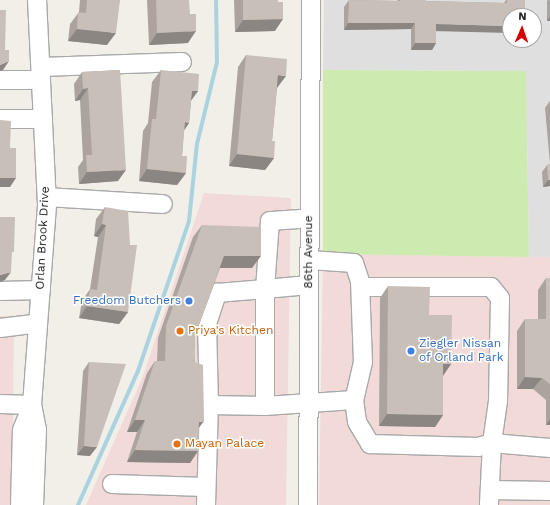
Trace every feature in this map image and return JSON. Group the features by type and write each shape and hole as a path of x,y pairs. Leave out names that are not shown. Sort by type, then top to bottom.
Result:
{"street":[{"name":"Orlan Brook Drive","path":"34,505 37,430 32,405 47,197 37,0"},
{"name":"86th Avenue","path":"308,505 311,0"},
{"path":"0,80 41,73 182,62"},
{"path":"0,119 43,118"},
{"path":"47,197 163,204"},
{"path":"265,406 265,289 270,221 309,218"},
{"path":"309,260 354,263 360,287 364,362 354,400 357,422 370,444 478,447 492,442 550,448"},
{"path":"206,505 209,405 207,324 217,294 309,285"},
{"path":"360,287 491,287 500,298 498,401 492,442 489,497 550,491"},
{"path":"0,290 41,290"},
{"path":"0,328 38,322"},
{"path":"209,405 265,406 354,400"},
{"path":"0,404 32,405"},
{"name":"Orlan Brook Drive","path":"20,505 22,430 32,405"},
{"path":"112,484 206,487"}],"shaded area":[{"path":"324,0 550,0 550,257 529,257 526,71 323,70"},
{"path":"204,193 291,198 286,505 86,505 143,376"},
{"path":"323,254 550,257 550,505 319,505"},
{"path":"0,316 14,316 12,505 0,505"}],"green space":[{"path":"323,70 526,71 529,257 323,254"}],"building":[{"path":"87,0 120,0 116,33 77,29 78,12 86,13"},
{"path":"156,0 189,0 190,14 196,14 196,31 157,33"},
{"path":"243,0 278,0 278,2 283,2 283,19 243,20"},
{"path":"349,0 426,0 507,3 507,0 525,0 525,8 502,8 502,26 436,24 436,43 415,43 415,23 348,23"},
{"path":"0,10 6,10 5,50 9,50 9,61 0,65"},
{"path":"246,55 287,59 286,76 278,75 272,141 275,141 274,158 237,154"},
{"path":"120,70 126,170 87,172 86,155 92,155 88,88 83,89 82,72"},
{"path":"161,70 199,74 198,91 192,91 189,123 185,122 182,156 187,156 186,173 147,169 152,119 156,119"},
{"path":"0,120 11,121 10,148 16,148 16,178 0,178"},
{"path":"550,164 550,180 548,180 547,165"},
{"path":"105,207 128,211 130,245 137,245 128,312 87,306 90,289 97,290 106,225 102,224"},
{"path":"0,217 15,217 14,252 12,252 11,272 0,275"},
{"path":"202,225 261,227 261,256 224,256 195,336 195,362 203,365 204,421 199,422 198,451 135,450 145,420 135,420 155,361 165,361 166,326"},
{"path":"546,278 550,278 550,384 542,378 525,377 525,319 546,319"},
{"name":"Ziegler Nissan of Orland Park","path":"388,286 430,287 429,315 452,315 451,364 443,364 443,415 387,414"},
{"path":"89,362 126,364 97,447 84,446"}],"waterway":[{"path":"78,505 138,371 189,221 197,144 217,62 216,0"}],"place":[{"name":"Freedom Butchers","path":"189,301"},
{"name":"Priya's Kitchen","path":"180,331"},
{"name":"Ziegler Nissan of Orland Park","path":"411,351"},
{"name":"Mayan Palace","path":"177,444"}]}
